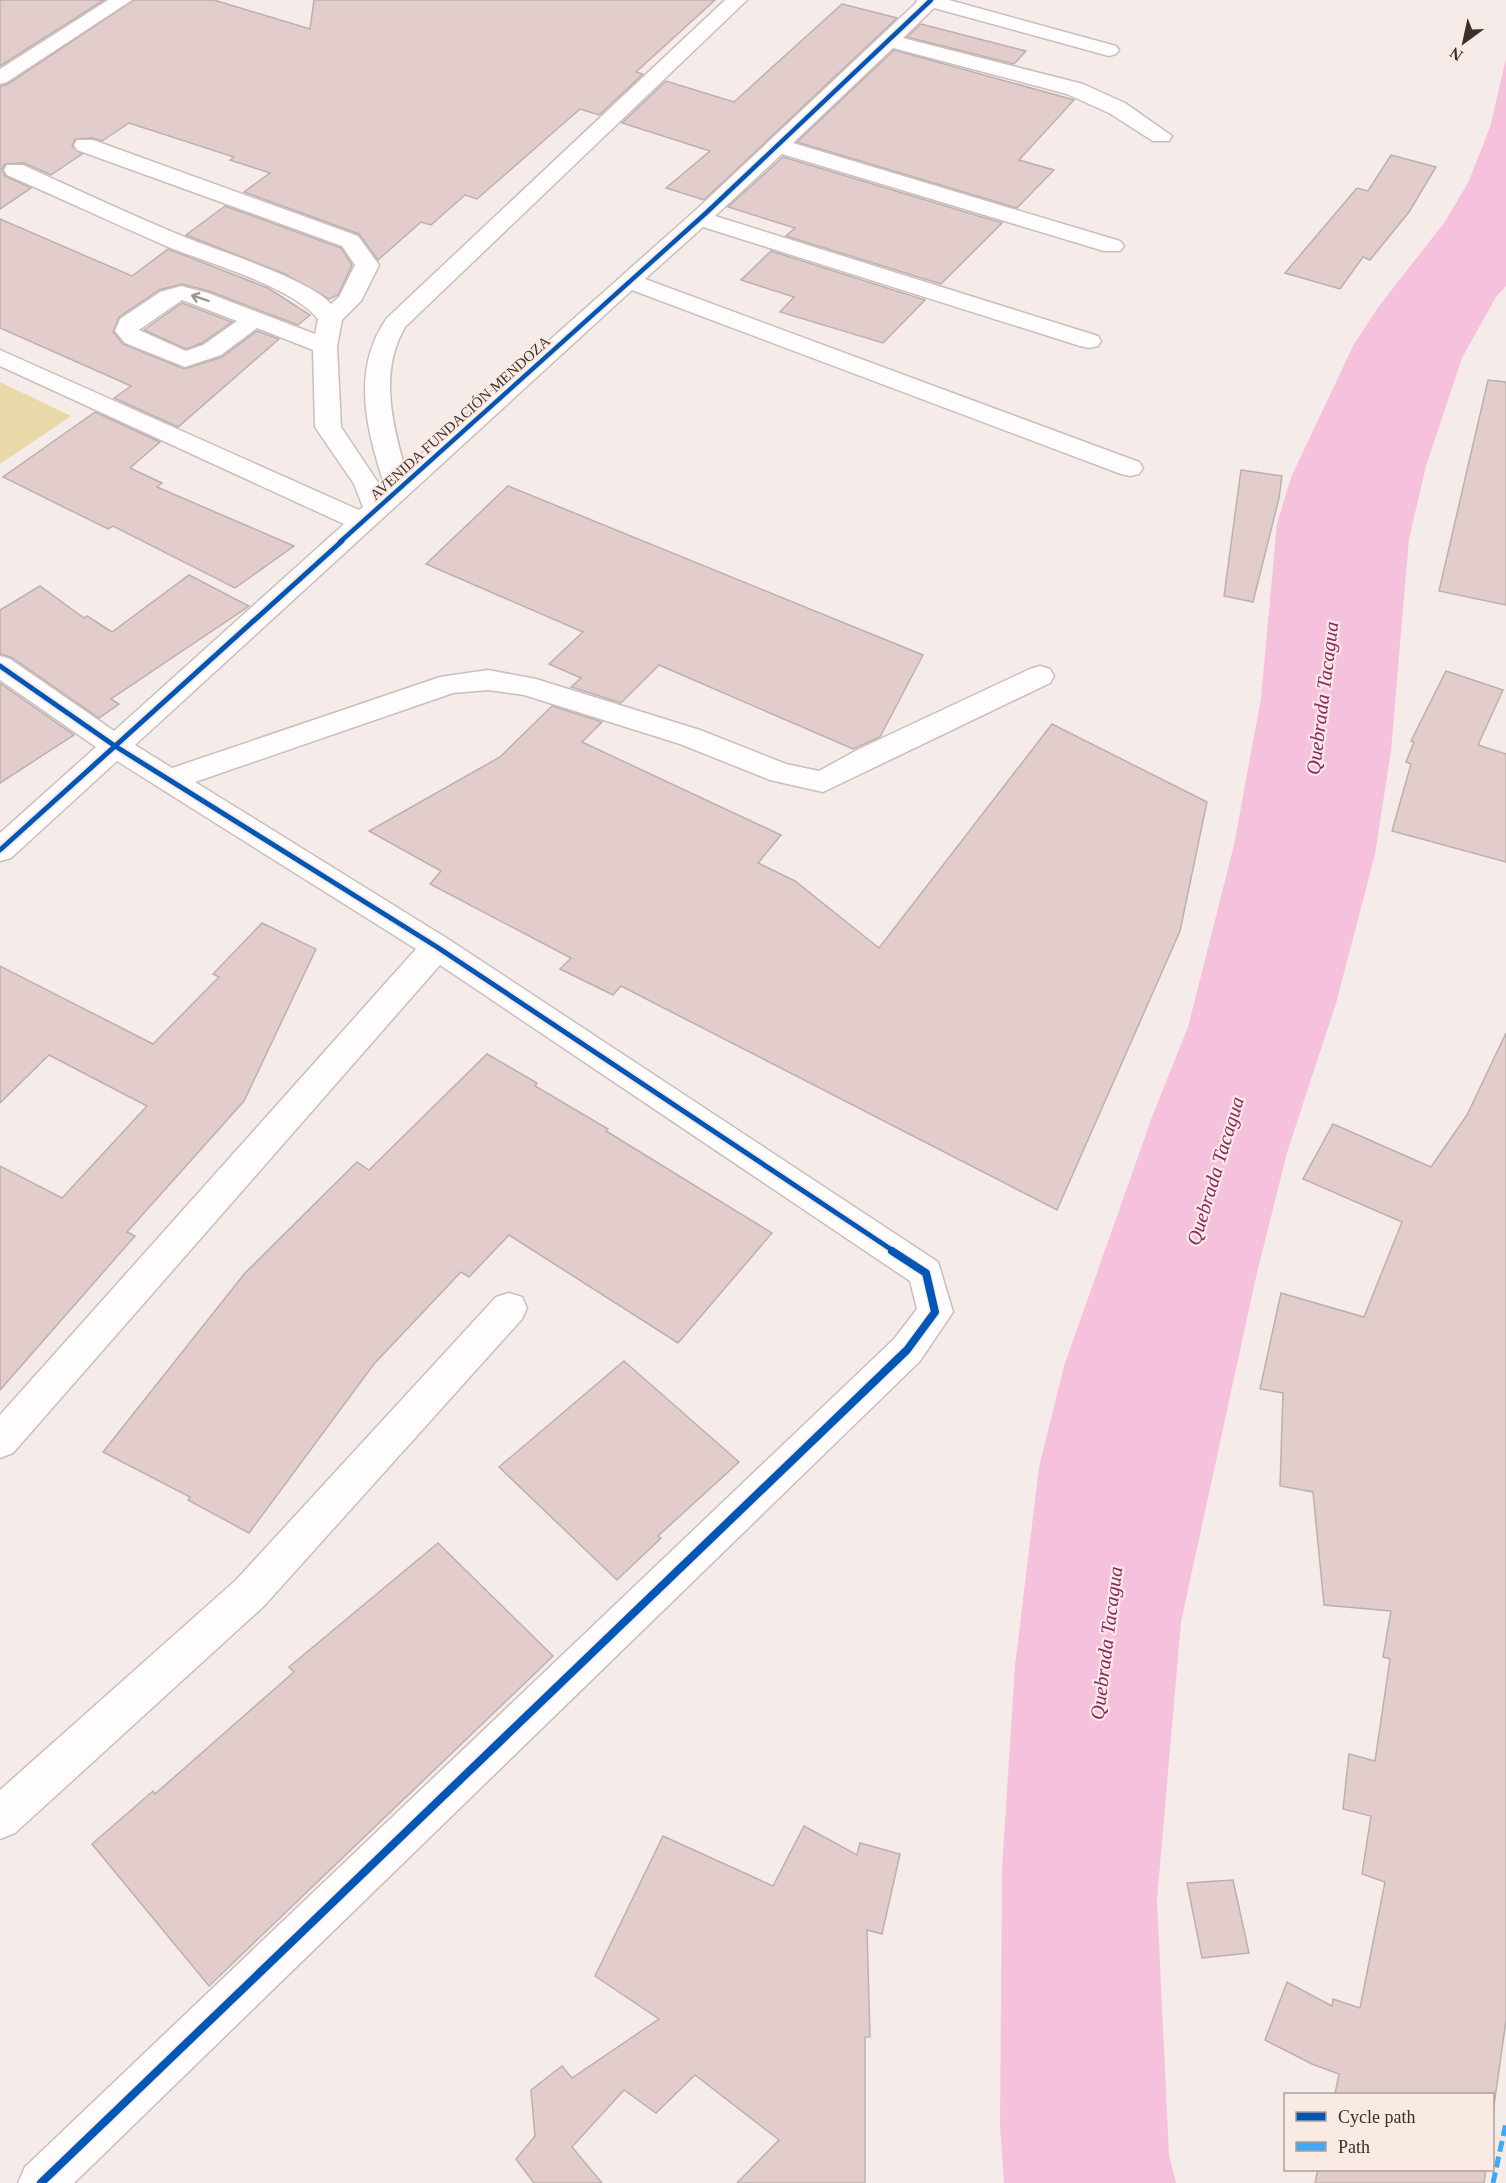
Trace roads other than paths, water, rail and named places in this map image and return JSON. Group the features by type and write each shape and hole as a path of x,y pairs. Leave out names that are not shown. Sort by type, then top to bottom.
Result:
{"street":[{"path":"0,78 122,0"},
{"path":"399,489 380,427 378,358 384,337 395,323 737,0"},
{"path":"929,0 1109,50"},
{"name":"AVENIDA FUNDACIÓN MENDOZA","path":"0,850 629,281 701,219 929,0"},
{"path":"888,40 1075,88 1117,108 1161,136"},
{"path":"0,357 370,515 367,483 328,427 325,346 330,318 350,301 367,265 350,241 85,145"},
{"path":"776,145 1112,246"},
{"path":"15,170 174,242 291,288 317,302 330,318"},
{"path":"701,219 1089,340"},
{"path":"629,281 688,306 1130,468"},
{"path":"255,319 325,346"},
{"path":"0,666 115,746 437,947 926,1273 935,1312 907,1350 41,2183"},
{"path":"169,780 450,684 488,680 526,686 690,737 780,773 823,782 869,756 1040,676"},
{"path":"0,1441 437,947"},
{"path":"0,1818 250,1593 509,1308"}],"water":[{"name":"Quebrada Tacagua","path":"1506,59 1506,286 1496,297 1462,358 1426,466 1409,539 1391,751 1375,854 1337,1000 1287,1153 1256,1277 1181,1622 1157,1900 1169,2155 1176,2183 1004,2183 1000,2126 1002,1868 1015,1666 1039,1467 1064,1366 1152,1117 1188,1027 1234,845 1261,698 1277,523 1292,475 1354,344 1379,306 1444,223 1468,183 1490,127"}]}
